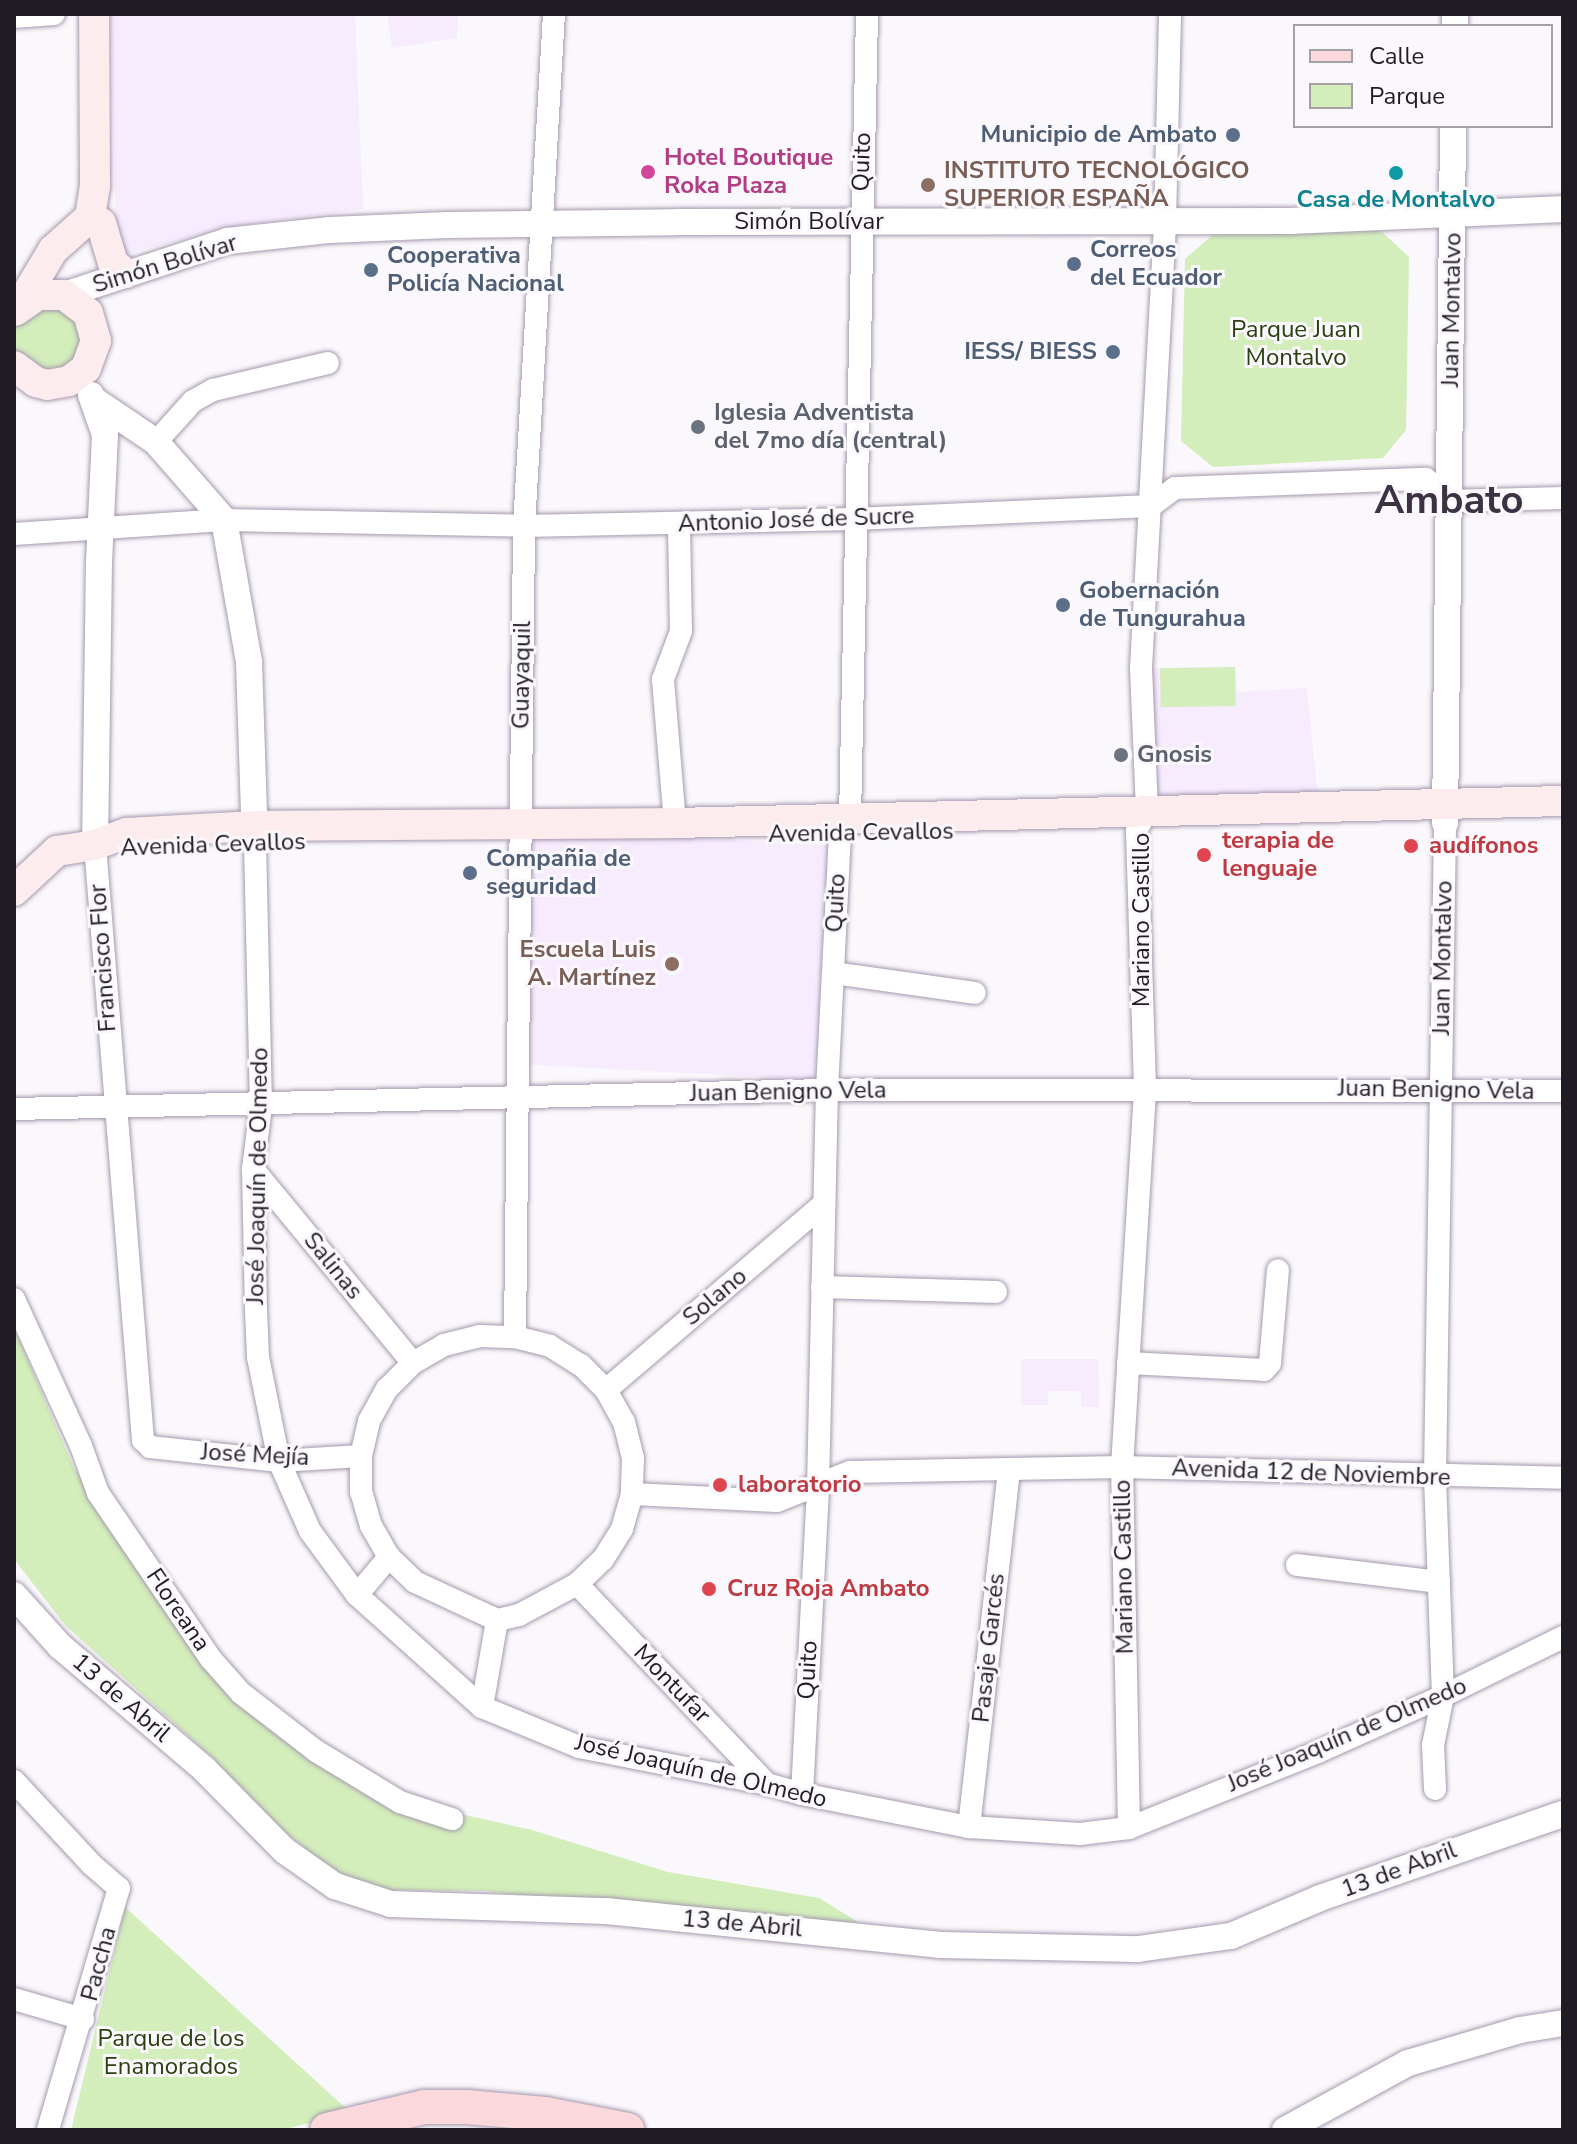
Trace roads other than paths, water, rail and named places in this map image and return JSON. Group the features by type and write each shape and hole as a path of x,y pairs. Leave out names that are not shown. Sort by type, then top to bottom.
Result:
{"main road":[{"path":"17,309 53,250 90,217 95,186 94,14"},
{"path":"95,186 103,207 101,223 113,263 125,273"},
{"path":"60,295 57,267 101,223"},
{"path":"14,270 31,257 53,250"},
{"path":"17,309 38,295 60,295 81,305 96,331 86,388 21,376"},
{"name":"Avenida Cevallos","path":"1445,814 1563,801"},
{"name":"Avenida Cevallos","path":"95,845 125,854 255,834 519,832 1445,814 1563,820"},
{"name":"Avenida Cevallos","path":"519,832 675,823 845,826"},
{"path":"14,891 57,851 95,845"},
{"path":"327,2130 422,2119 545,2114 611,2128"}],"street":[{"path":"14,17 54,14"},
{"name":"Guayaquil","path":"515,1337 524,526 554,14"},
{"name":"Quito","path":"802,1794 818,1486 827,1090 845,826 867,14"},
{"name":"Mariano Castillo","path":"1129,1828 1122,1467 1145,1088 1141,668 1165,221 1170,14"},
{"name":"Juan Montalvo","path":"1435,1789 1433,1745 1443,1696 1435,1477 1453,128"},
{"name":"Simón Bolívar","path":"60,295 227,241 345,230 540,224 1165,221 1563,209"},
{"path":"156,442 193,401 213,390 328,363"},
{"path":"86,388 156,442 224,520"},
{"name":"Francisco Flor","path":"86,388 105,435 95,845 143,1440 150,1447"},
{"name":"Antonio José de Sucre","path":"14,534 224,520 524,526 854,519 1151,506 1175,488 1426,479 1449,501"},
{"path":"1449,501 1563,498"},
{"name":"José Joaquín de Olmedo","path":"224,520 249,662 261,1106 253,1169 258,1357 279,1461 310,1531 357,1595 482,1707 579,1747 969,1827 1080,1834 1129,1828 1443,1696 1563,1637"},
{"path":"675,823 663,679 681,631 679,523"},
{"path":"833,973 975,993"},
{"name":"Juan Benigno Vela","path":"14,1109 115,1110 827,1090 1145,1088 1563,1091"},
{"name":"Salinas","path":"253,1169 413,1363"},
{"name":"Solano","path":"606,1390 824,1204"},
{"path":"1128,1363 1264,1370 1270,1363 1278,1270"},
{"path":"822,1287 996,1292"},
{"name":"Floreana","path":"14,1299 81,1446 98,1493 211,1659 241,1693 316,1751 400,1802 452,1819"},
{"path":"479,1336 515,1337 550,1346 581,1365 606,1390 624,1422 633,1458 632,1494 616,1539 603,1559 577,1584 519,1615 497,1620 447,1600 415,1582 389,1557 371,1526 361,1492 361,1456 369,1421 387,1389 413,1363 456,1342 479,1336"},
{"name":"José Mejía","path":"150,1447 279,1461 361,1456"},
{"name":"Avenida 12 de Noviembre","path":"632,1494 777,1501 850,1472 1122,1467 1563,1478"},
{"name":"Pasaje Garcés","path":"969,1827 1009,1469"},
{"path":"357,1595 389,1557"},
{"path":"1297,1565 1439,1582"},
{"name":"Montufar","path":"577,1584 767,1784"},
{"name":"13 de Abril","path":"14,1595 60,1646 204,1769 285,1851 335,1886 391,1904 606,1911 941,1945 1138,1949 1231,1936 1320,1898 1563,1814"},
{"path":"482,1707 497,1620"},
{"name":"Paccha","path":"14,1781 91,1864 119,1888 48,2130"},
{"path":"14,1999 83,2019"},
{"path":"1285,2130 1408,2063 1490,2038 1563,2023"}],"place":[{"name":"Municipio de Ambato","path":"1233,135"},
{"name":"Hotel Boutique Roka Plaza","path":"648,172"},
{"name":"Casa de Montalvo","path":"1396,173"},
{"name":"INSTITUTO TECNOLÓGICO SUPERIOR ESPAÑA","path":"928,185"},
{"name":"Correos del Ecuador","path":"1074,264"},
{"name":"Cooperativa Policía Nacional","path":"371,270"},
{"name":"IESS/ BIESS","path":"1113,352"},
{"name":"Iglesia Adventista del 7mo día (central)","path":"698,427"},
{"name":"Gobernación de Tungurahua","path":"1063,605"},
{"name":"Gnosis","path":"1121,755"},
{"name":"audífonos","path":"1411,846"},
{"name":"terapia de lenguaje","path":"1204,855"},
{"name":"Compañia de seguridad","path":"470,873"},
{"name":"Escuela Luis A. Martínez","path":"672,964"},
{"name":"laboratorio","path":"720,1485"},
{"name":"Cruz Roja Ambato","path":"709,1589"}],"district":[{"name":"Ambato","path":"1449,500"}],"park label":[{"name":"Parque Juan Montalvo","path":"1296,344"},
{"name":"Parque de los Enamorados","path":"171,2053"}]}
